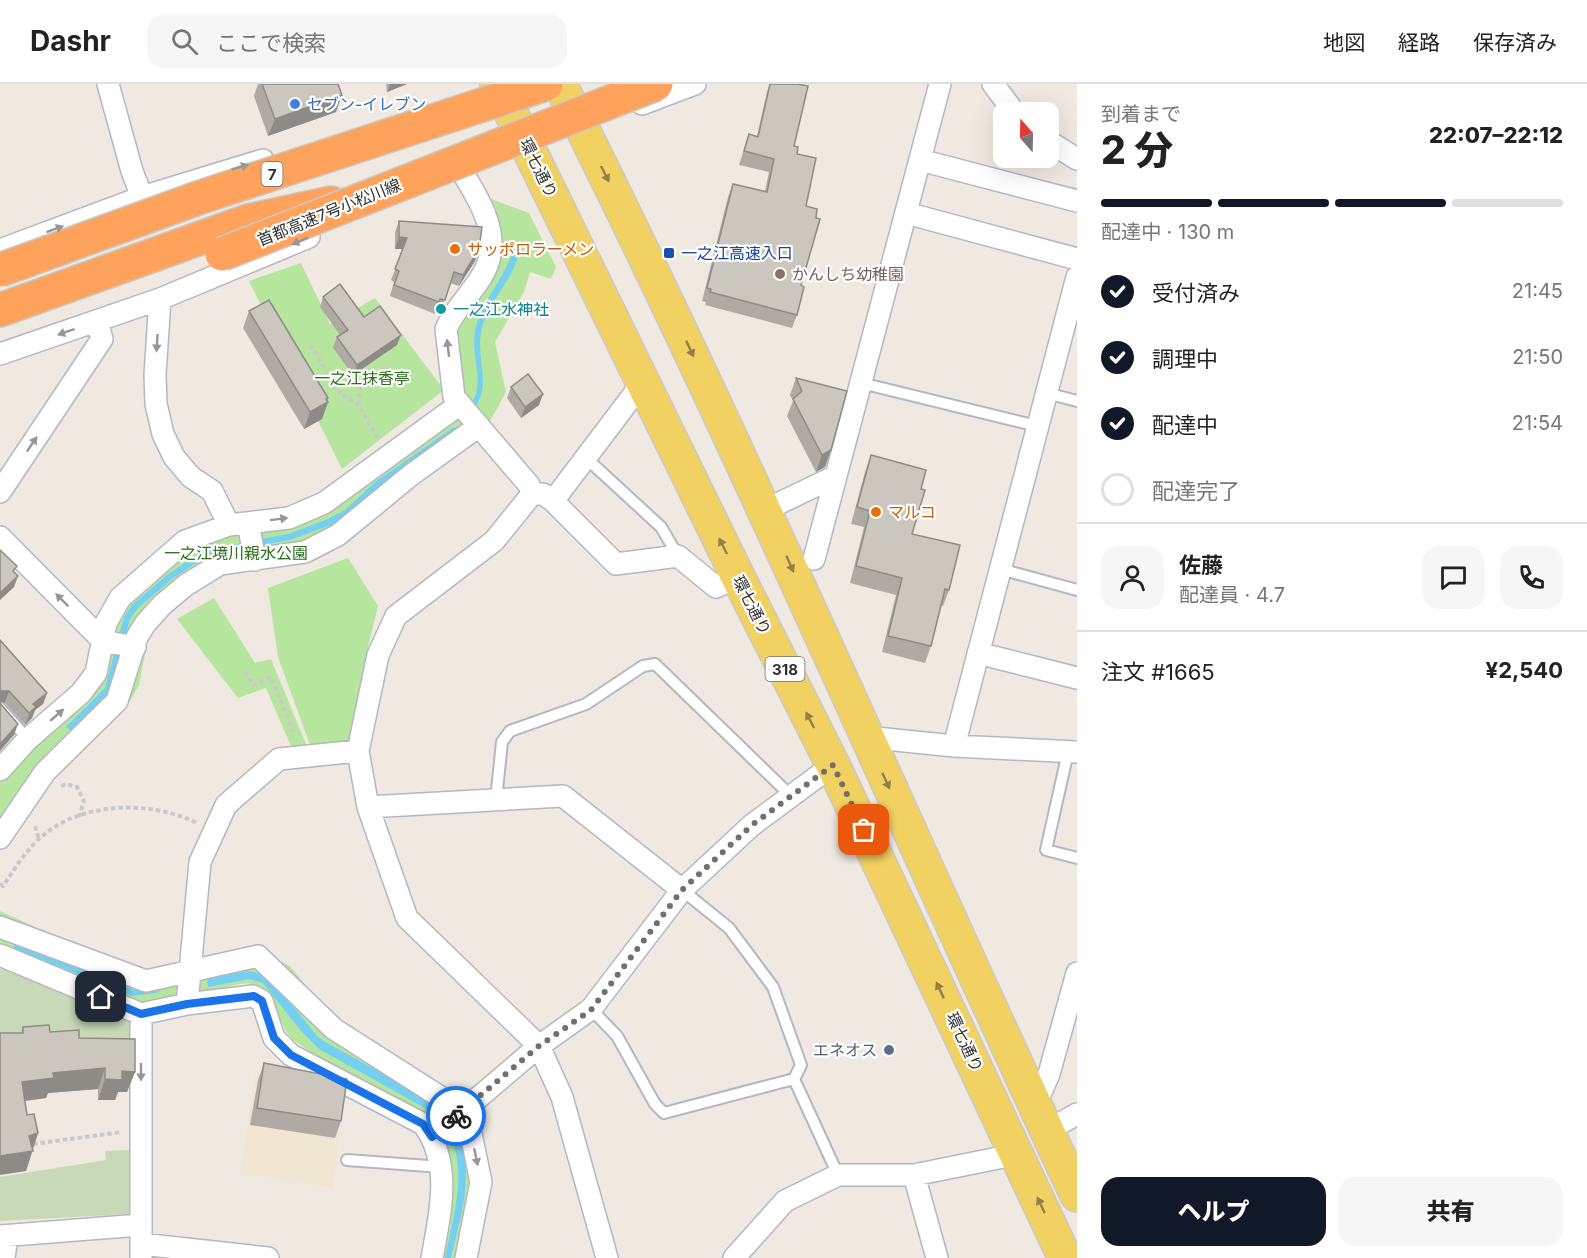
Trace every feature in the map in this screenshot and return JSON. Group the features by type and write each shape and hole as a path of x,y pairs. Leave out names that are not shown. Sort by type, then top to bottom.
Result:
{"highway":[{"name":"7","path":"0,270 201,197 546,84"},
{"name":"首都高速7号小松川線","path":"0,333 222,254 656,84"},
{"path":"0,310 211,225 417,112"},
{"path":"0,292 211,225 454,177"}],"main road":[{"name":"318","path":"560,84 668,302 765,510 866,737 1077,1195"},
{"name":"環七通り","path":"499,85 738,577 833,765 1065,1258"}],"street":[{"path":"108,84 132,171 142,197"},
{"path":"0,354 160,299 454,177 695,84"},
{"path":"814,559 940,84"},
{"path":"993,84 1006,102"},
{"path":"0,250 142,197 499,85"},
{"path":"1059,148 1077,159"},
{"path":"920,160 1077,201"},
{"path":"454,177 487,214 493,249 482,277 450,319 446,329 454,397 529,485 532,494"},
{"path":"906,213 1077,259"},
{"path":"954,746 1077,277"},
{"path":"160,299 155,375 156,404 163,434 174,456 191,477 212,491 242,527 254,557"},
{"path":"0,492 102,339 98,321"},
{"path":"553,501 643,382"},
{"path":"0,838 45,772 117,701 120,644 106,623 120,598 185,541 289,518 324,503 460,404"},
{"path":"0,770 28,739 81,693 120,644 186,585 220,564 254,557 305,552 338,535 411,475 479,426"},
{"path":"765,510 836,476"},
{"path":"532,494 543,494 553,501 616,564 678,556 716,587 738,577"},
{"path":"532,494 494,541 396,616 378,656 358,751 368,807 407,918 539,1046 562,1097 607,1258"},
{"path":"0,537 120,644"},
{"path":"978,653 1077,678"},
{"path":"866,737 954,746 1072,752"},
{"path":"188,988 200,862 226,805 279,759 358,751"},
{"path":"0,927 146,981 254,996 262,1001 274,1038 291,1055 423,1124 448,1120 539,1046 591,1010 682,890 752,825 833,765"},
{"path":"368,807 564,796 682,890"},
{"path":"0,955 141,1014"},
{"path":"141,1014 188,988 258,956 334,1029 448,1120 470,1129 482,1182 466,1258"},
{"path":"1077,973 1049,1074 1041,1119 1077,1114"},
{"path":"141,1014 141,1243"},
{"path":"432,1258 442,1207 442,1167 448,1120"},
{"path":"734,1258 785,1201 838,1175 914,1175 1018,1154"},
{"path":"914,1175 938,1258"},
{"path":"4,1258 4,1236 141,1243 268,1258"}],"lane":[{"path":"861,383 1037,426"},
{"path":"1046,393 1077,401"},
{"path":"585,458 661,527 678,556"},
{"path":"1000,569 1077,590"},
{"path":"496,800 501,742 510,731 586,704 643,666 655,664 791,796"},
{"path":"0,708 28,739"},
{"path":"1072,752 1046,850 1077,858"},
{"path":"591,1010 617,1036 655,1104 664,1113 794,1079 801,1065 772,987 729,928 682,890"},
{"path":"794,1079 838,1175"},
{"path":"347,1160 442,1167"}],"path":[{"path":"310,345 340,393 359,405 388,456"},
{"path":"359,405 359,386 387,367"},
{"path":"245,672 253,685 271,677 304,756"},
{"path":"54,789 66,784 77,787 84,801 84,809 78,818"},
{"path":"0,884 3,886 39,839 56,826 78,818 134,806 189,819 214,832"},
{"path":"36,820 34,828 39,839"},
{"path":"33,1144 141,1130"}],"shaded area":[{"path":"255,1075 344,1091 333,1188 240,1174"}],"green space":[{"path":"491,199 529,213 556,267 551,279 530,272 524,292 495,342 506,392 489,423 462,393 455,329 501,249 496,209"},
{"name":"一之江抹香亭","path":"301,263 330,324 375,298 444,390 342,469 249,281"},
{"name":"一之江境川親水公園","path":"460,417 477,436 340,542 234,574 222,573 203,583 150,629 139,685 130,701 57,767 0,847 0,783 9,770 65,716 124,607 190,548 222,536 291,527 455,418"},
{"path":"348,558 378,606 367,651 354,743 310,745 278,657 268,588"},
{"path":"214,598 255,663 271,659 308,749 293,751 266,688 238,698 177,619"},
{"path":"0,911 66,941 152,972 181,969 179,996 140,1003 0,947"},
{"path":"253,948 290,966 346,1035 462,1099 439,1119 434,1120 415,1106 378,1091 346,1074 295,1041 289,1036 269,997 257,986 243,984 212,991 199,989 195,967"},
{"path":"0,968 125,1015 133,1027 132,1052 0,1049"},
{"path":"471,1111 483,1184 469,1258 438,1258 450,1177 444,1137"},
{"path":"131,1150 130,1214 0,1221 0,1177 106,1160 105,1151"}],"water":[{"path":"514,247 520,248 517,260 489,310 481,332 483,381 482,391 474,409 471,404 478,378 474,349 475,331 482,309 505,269"},
{"path":"454,427 458,432 379,487 349,515 331,525 290,540 208,555 172,579 138,608 130,619 111,692 72,731 66,727 105,688 124,617 133,604 168,574 205,550 288,534 328,519 345,510 375,482"},
{"path":"16,942 134,990 142,988 162,992 132,996 13,948"},
{"path":"249,971 268,975 317,1036 325,1042 391,1078 440,1109 434,1113 319,1049 301,1031 263,983 249,979 208,987 207,978"},
{"path":"458,1138 466,1167 466,1182 451,1258 445,1258 457,1200 458,1171 453,1143"}],"building":[{"path":"262,84 338,84 342,95 275,119"},
{"path":"770,84 808,86 794,146 798,147 797,154 816,158 806,206 817,209 816,218 820,219 801,285 804,287 797,315 710,292 711,289 707,288 733,184 767,192 774,159 744,151 749,134 758,137"},
{"path":"399,221 482,227 479,249 463,275 454,272 445,300 440,299 439,302 394,285 399,271 395,269 407,238 399,237"},
{"path":"340,284 364,317 380,306 401,335 357,365 337,337 348,330 323,297"},
{"path":"269,300 328,398 326,399 328,402 310,412 249,311"},
{"path":"528,374 543,394 525,407 511,387"},
{"path":"796,378 847,391 831,450 822,455 793,399 802,391"},
{"path":"871,455 926,470 921,489 925,490 912,534 960,545 949,590 945,589 931,646 888,636 902,578 856,566 870,511 857,507"},
{"path":"0,550 17,566 13,571 18,576 0,593"},
{"path":"0,640 47,693 33,704 36,707 29,713 9,691 0,691"},
{"path":"0,703 18,724 0,744"},
{"path":"49,1025 50,1032 79,1030 79,1038 135,1039 135,1072 122,1071 122,1080 105,1079 105,1068 53,1073 54,1078 22,1082 27,1115 34,1114 38,1133 29,1136 33,1151 0,1156 0,1033 23,1033 23,1027"},
{"path":"264,1063 347,1079 341,1121 257,1108"}],"way so far":[{"path":"456,1116 539,1046 591,1010 682,890 752,825 833,765 864,830"}],"place":[{"name":"セブン-イレブン","path":"295,104"},
{"name":"サッポロラーメン","path":"455,249"},
{"name":"一之江高速入口","path":"669,253"},
{"name":"かんしち幼稚園","path":"780,274"},
{"name":"一之江水神社","path":"441,309"},
{"name":"マルコ","path":"876,512"},
{"name":"エネオス","path":"889,1050"}],"route":[{"path":"101,997 141,1014 187,1004 254,996 262,1001 274,1038 291,1055 423,1124 432,1137 456,1116"}]}
